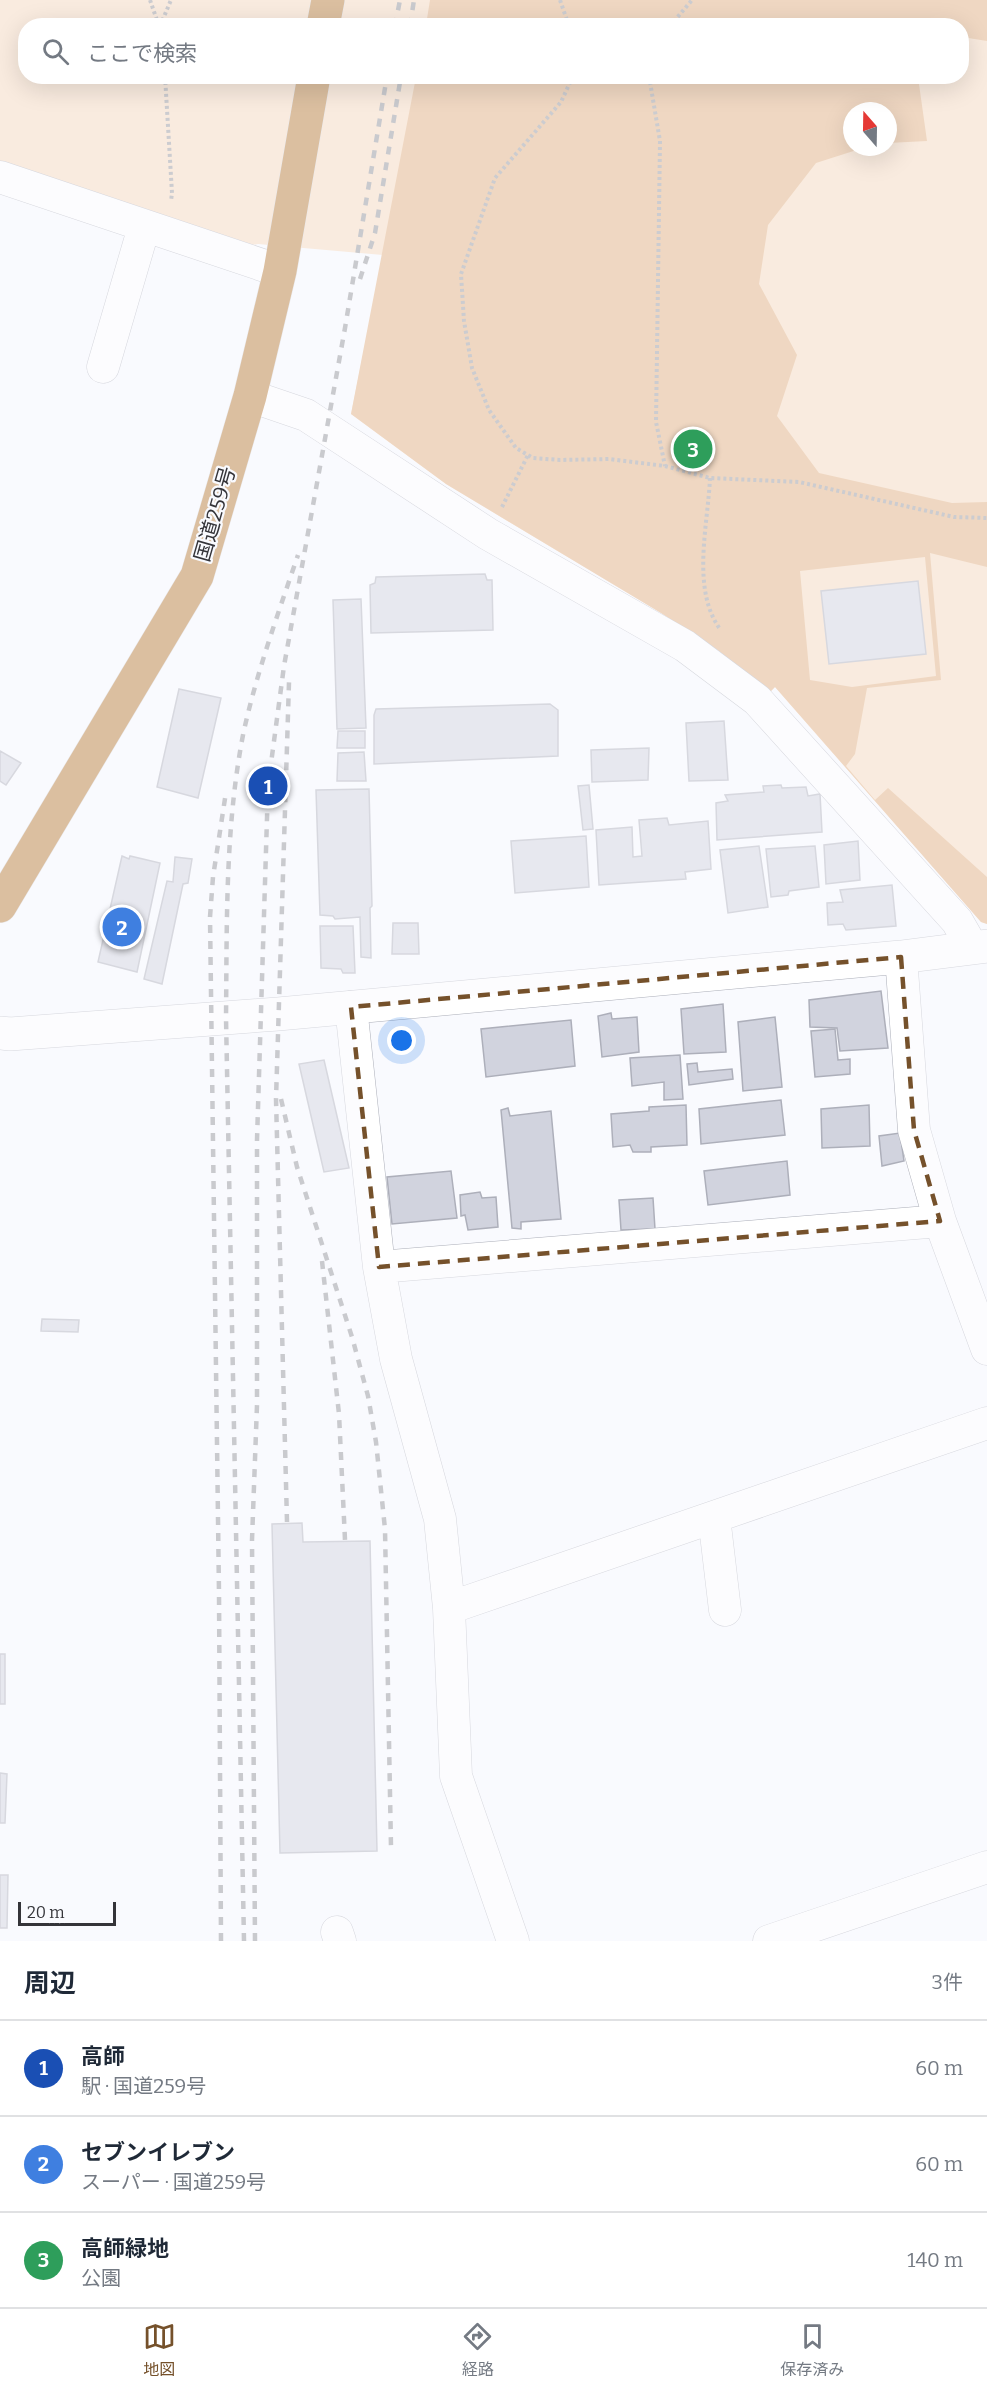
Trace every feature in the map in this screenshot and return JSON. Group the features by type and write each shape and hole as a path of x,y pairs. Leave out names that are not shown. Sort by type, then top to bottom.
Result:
{"highway":[{"path":"325,18 328,0"},
{"name":"国道259号","path":"0,906 197,576 250,396 280,271 313,84"}],"street":[{"path":"0,177 280,271"},
{"path":"103,367 155,230"},
{"path":"250,396 306,415 488,534 685,646 757,700 980,947"},
{"path":"0,1033 10,1035 351,1007 901,957 980,947"},
{"path":"901,957 914,1130 940,1221 987,1349"},
{"path":"351,1007 379,1267 396,1359 440,1519 449,1608 456,1776 513,1941"},
{"path":"379,1267 940,1221"},
{"path":"449,1608 987,1423"},
{"path":"714,1517 725,1610"},
{"path":"769,1941 987,1867"}],"path":[{"path":"150,0 157,18"},
{"path":"163,18 171,0"},
{"path":"560,0 566,18"},
{"path":"677,18 692,0"},
{"path":"155,230 172,193 165,84"},
{"path":"569,84 561,102 495,178 461,274 464,321 472,368 489,410 516,448 533,458 609,459 664,466 710,478 799,482 954,517 987,518"},
{"path":"650,84 660,141 656,422 664,466"},
{"path":"488,534 528,455"},
{"path":"710,478 703,576 711,618 723,634"}],"highlighted area":[{"path":"901,957 914,1130 940,1221 379,1267 351,1007"}],"shaded area":[{"path":"0,0 987,0 987,924 981,922 775,687 768,694 719,651 661,613 446,484 351,414 383,255 258,244 240,247 0,168"},
{"path":"430,0 987,0 987,41 969,38 969,18 427,18"},
{"path":"415,84 919,84 927,141 897,143 897,102 843,102 843,154 816,163 768,225 759,284 797,355 777,416 819,473 952,503 987,502 987,567 930,553 941,680 867,688 855,754 846,766 875,800 888,788 987,877 987,924 981,922 775,687 768,694 719,651 661,613 446,484 351,414","holes":["925,557 936,676 852,687 810,680 800,571"]}],"building":[{"path":"485,574 487,580 492,580 493,630 371,633 370,585 375,583 376,577"},
{"path":"918,581 926,654 829,664 821,591"},
{"path":"361,599 366,728 337,729 333,600"},
{"path":"179,689 221,698 198,798 157,787"},
{"path":"550,704 558,710 558,756 374,764 376,709"},
{"path":"724,721 728,780 689,781 686,723"},
{"path":"338,731 365,731 365,748 337,748"},
{"path":"649,748 648,780 592,782 591,750"},
{"path":"0,751 21,763 6,785 0,781"},
{"path":"364,752 366,781 337,781 338,753"},
{"path":"589,785 593,829 583,830 578,786"},
{"path":"781,785 782,788 806,787 808,796 820,794 822,832 717,840 716,803 728,801 725,795 764,792 763,786"},
{"path":"369,789 371,958 361,957 360,917 335,919 333,916 320,915 316,790"},
{"path":"667,818 669,825 708,821 711,869 685,872 686,879 599,885 596,830 632,827 633,857 642,856 639,820"},
{"path":"586,836 589,887 515,893 511,841"},
{"path":"858,841 860,880 826,884 824,845"},
{"path":"759,846 768,907 728,913 720,850"},
{"path":"815,846 819,887 789,891 788,895 771,897 766,849"},
{"path":"122,856 160,863 137,972 98,962"},
{"path":"175,857 192,859 188,883 183,884 162,984 144,979 167,881 173,882"},
{"path":"892,885 896,926 846,930 843,924 828,925 827,903 843,902 840,890"},
{"path":"393,923 418,923 419,954 392,954"},
{"path":"320,926 353,926 355,973 343,973 341,969 321,968"},
{"path":"881,991 888,1048 840,1051 837,1028 810,1027 809,1000"},
{"path":"723,1004 726,1052 684,1054 681,1009"},
{"path":"611,1013 612,1019 637,1017 639,1052 602,1057 598,1016"},
{"path":"775,1017 782,1087 743,1091 738,1022"},
{"path":"571,1020 575,1066 486,1077 481,1029"},
{"path":"835,1029 838,1060 850,1059 850,1074 815,1077 811,1031"},
{"path":"680,1055 683,1099 664,1100 664,1082 632,1086 630,1058"},
{"path":"324,1060 349,1168 324,1172 299,1064"},
{"path":"697,1063 698,1072 732,1069 733,1079 689,1085 687,1064"},
{"path":"781,1100 785,1135 701,1144 699,1109"},
{"path":"686,1105 687,1145 651,1147 651,1152 633,1152 630,1145 613,1147 611,1114 649,1111 649,1107"},
{"path":"869,1105 870,1146 822,1148 821,1109"},
{"path":"508,1108 510,1116 551,1111 561,1219 521,1222 521,1229 512,1228 501,1110"},
{"path":"900,1133 904,1161 882,1166 879,1136"},
{"path":"787,1161 790,1195 708,1205 704,1171"},
{"path":"451,1171 457,1218 392,1224 387,1177"},
{"path":"480,1192 482,1198 496,1197 498,1227 468,1230 465,1215 461,1216 460,1195"},
{"path":"653,1198 655,1229 621,1230 619,1200"},
{"path":"42,1319 79,1320 78,1332 41,1331"},
{"path":"302,1523 303,1542 370,1541 377,1851 280,1853 272,1524"},
{"path":"0,1654 5,1654 5,1704 0,1704"},
{"path":"0,1773 7,1774 5,1823 0,1823"},
{"path":"0,1875 8,1875 7,1928 0,1928"}],"railway":[{"path":"397,18 400,0"},
{"path":"411,18 414,0"},
{"path":"255,1941 252,1540 257,1405 257,1140 268,786 284,666 345,328 386,84"},
{"path":"360,279 375,233 400,84"},
{"path":"244,1941 226,1018 228,876 237,770 248,712 298,555"},
{"path":"287,1522 276,1099 289,682"},
{"path":"221,1941 210,917 213,877 226,792"},
{"path":"281,1099 297,1167 352,1337 368,1396 376,1442 385,1529 391,1847"},
{"path":"322,1261 339,1414 345,1540"}],"place":[{"name":"高師緑地","path":"693,449"},
{"name":"高師","path":"268,786"},
{"name":"セブンイレブン","path":"122,927"}]}
